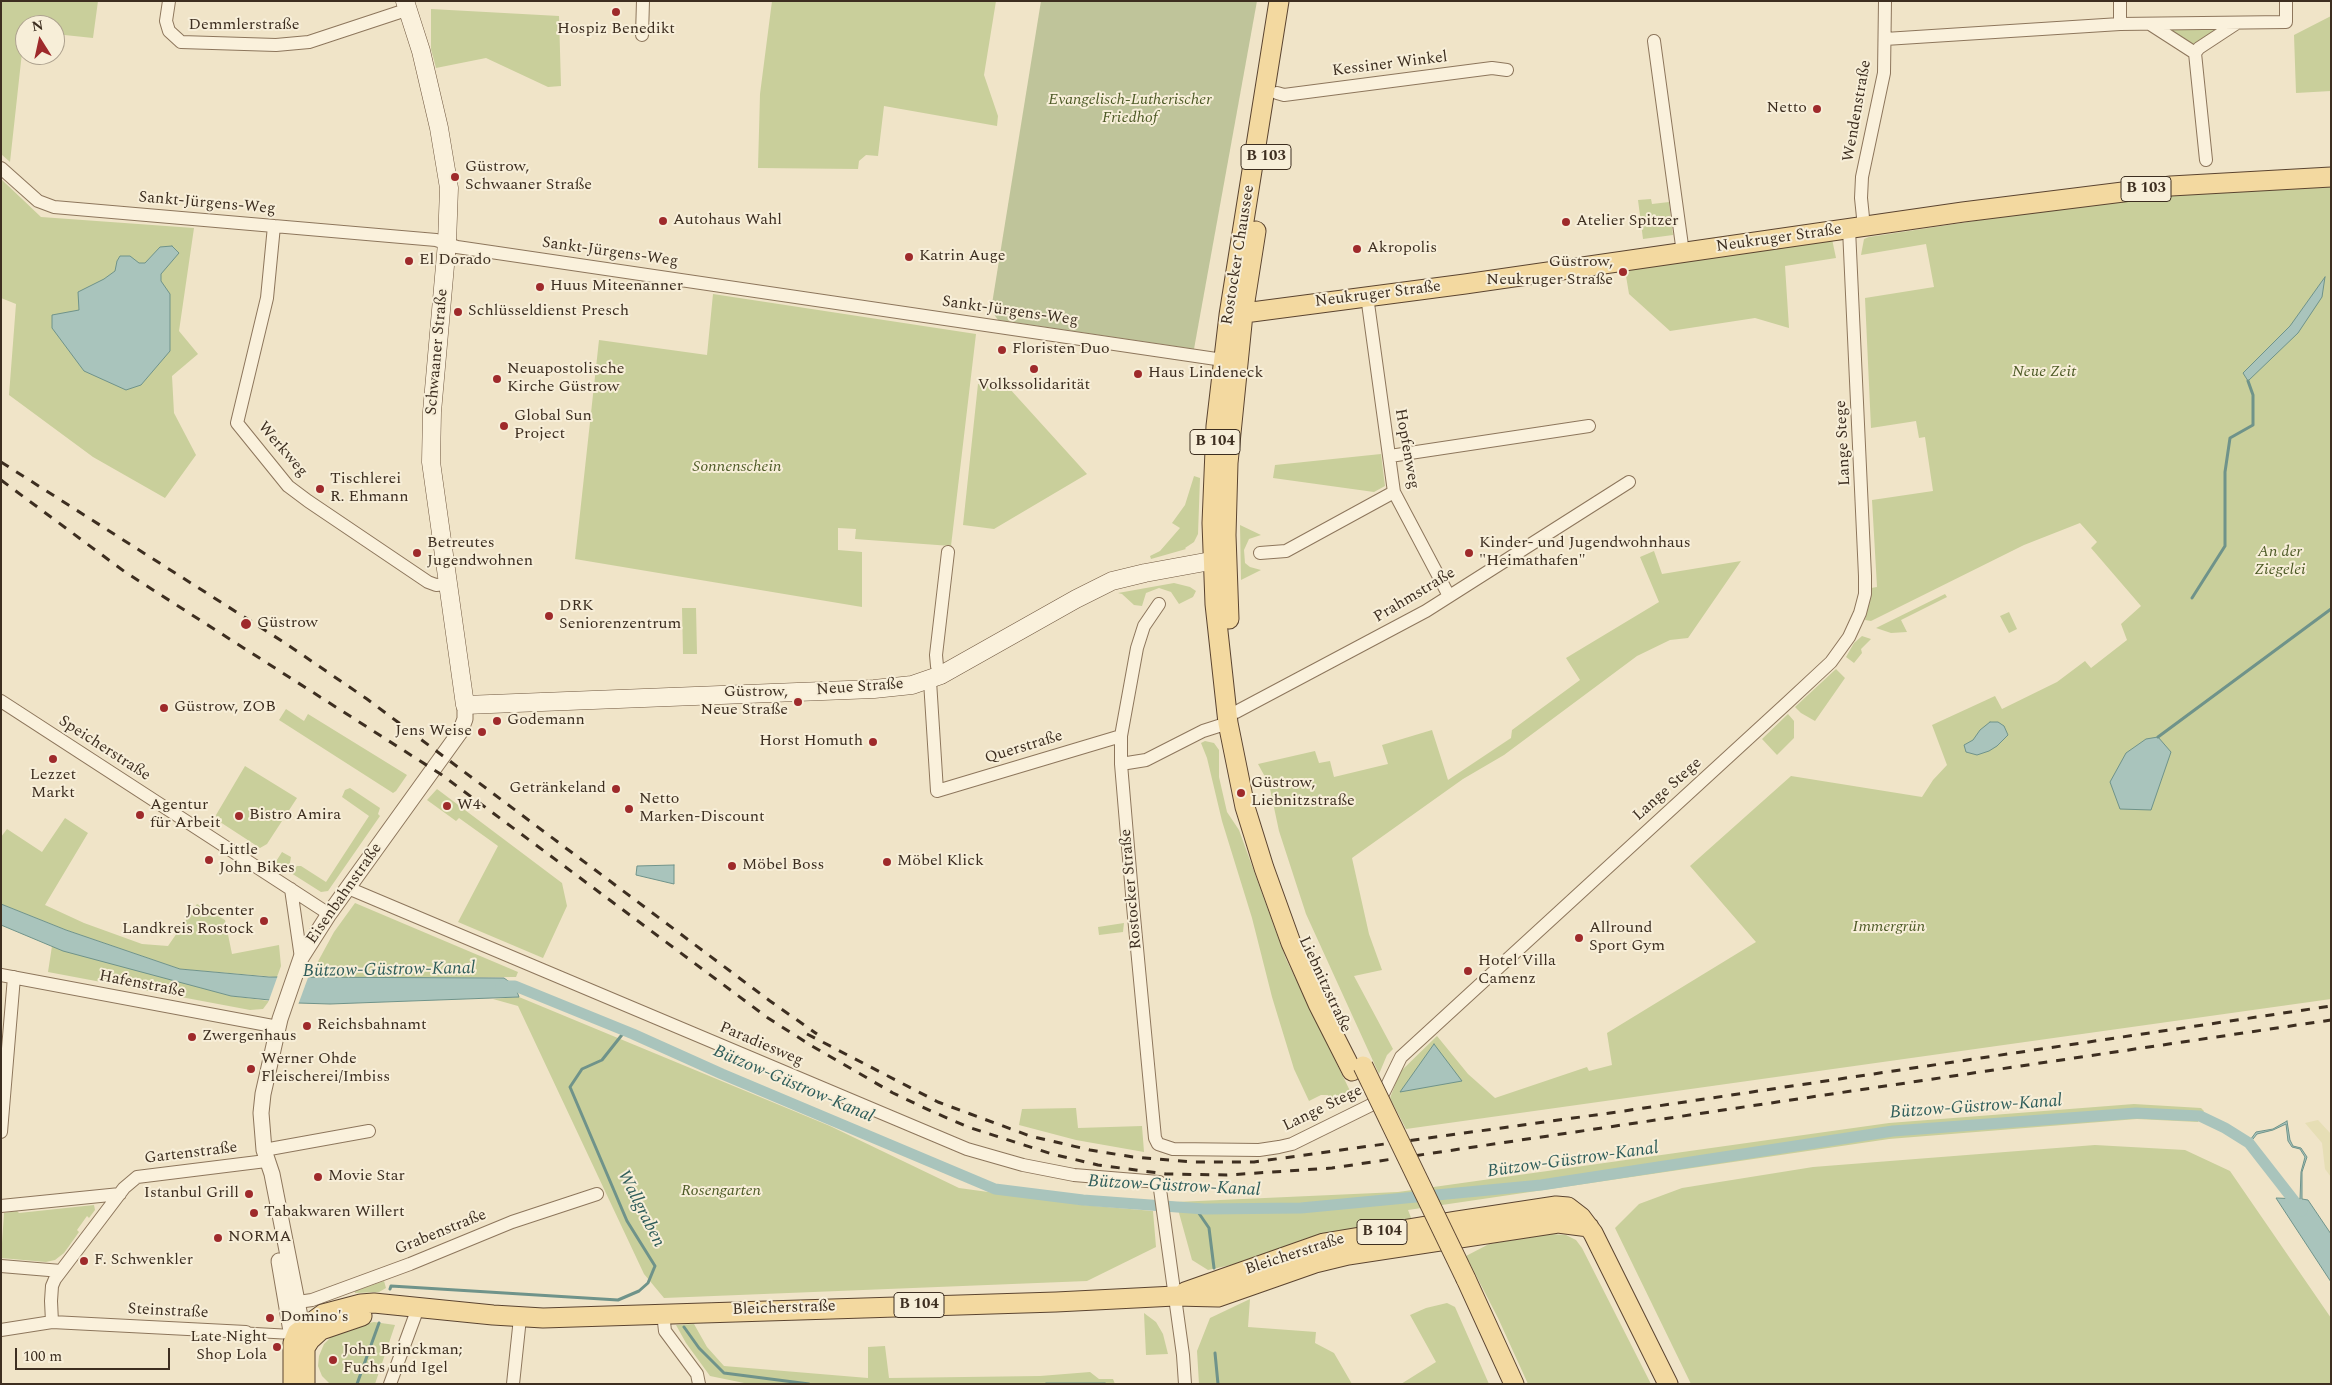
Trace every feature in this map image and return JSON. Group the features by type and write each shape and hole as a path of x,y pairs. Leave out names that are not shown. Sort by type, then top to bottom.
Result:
{"main road":[{"name":"Rostocker Chaussee","path":"1236,314 1280,1"},
{"name":"Rostocker Chaussee","path":"1224,360 1236,314 1292,1"},
{"name":"Schwaaner Straße","path":"407,5 421,51 446,162 449,195 447,243 432,412 431,462 466,706"},
{"name":"Neukruger Straße","path":"1236,314 2170,186 2331,177"},
{"name":"B 104","path":"1219,560 1228,463 1236,314"},
{"name":"B 104","path":"1219,560 1212,479 1224,360"},
{"name":"Neue Straße","path":"466,706 894,688 935,678 1076,599 1112,581 1138,574 1219,560"},
{"name":"Liebnitzstraße","path":"1219,560 1232,718 1275,867 1299,932 1358,1069 1460,1280 1514,1384"},
{"name":"Bleicherstraße","path":"298,1336 323,1314 361,1304 374,1303 520,1318 1056,1302 1175,1296 1218,1297 1315,1263 1348,1254 1558,1223 1589,1226 1668,1384"},
{"name":"B 104","path":"1460,1280 1502,1384"},
{"name":"Bleicherstraße","path":"298,1336 395,1306"},
{"name":"Eisenbahnstraße","path":"298,1336 303,1383"}],"street":[{"name":"Demmlerstraße","path":"169,1 166,21 169,31 181,42 276,45 310,42 407,5"},
{"path":"642,35 643,1"},
{"name":"Wendenstraße","path":"1857,228 1862,177 1884,73 1885,1"},
{"path":"2120,1 2120,24"},
{"path":"1885,39 2120,24 2286,22 2286,1"},
{"path":"2206,160 2195,54 2196,50 2237,22"},
{"path":"2150,24 2195,54"},
{"path":"1654,41 1683,253"},
{"name":"Kessiner Winkel","path":"1277,93 1294,93 1492,68 1507,70"},
{"name":"Sankt-Jürgens-Weg","path":"2,168 38,201 54,206 436,240 457,247 1224,360"},
{"name":"Werkweg","path":"274,226 267,298 237,423 288,486 432,584 447,584"},
{"name":"Lange Stege","path":"1168,1149 1259,1150 1279,1147 1292,1144 1371,1105 1387,1087 1400,1057 1787,703 1831,662 1840,650 1855,627 1865,594 1857,228"},
{"name":"Hopfenweg","path":"1367,296 1394,492 1449,596"},
{"path":"1390,456 1589,426"},
{"name":"Prahmstraße","path":"1121,764 1146,760 1232,718 1397,627 1629,482"},
{"path":"1260,553 1286,551 1394,492"},
{"path":"935,678 948,552"},
{"name":"Rostocker Straße","path":"1159,604 1144,626 1137,648 1121,736 1121,764 1155,1138 1158,1144 1168,1149"},
{"name":"Querstraße","path":"935,678 937,791 1121,736"},
{"name":"Speicherstraße","path":"1,701 329,914"},
{"name":"Eisenbahnstraße","path":"298,1336 265,1185 265,1156 261,1113 263,1094 278,1026 299,963 329,914 460,732 465,719 466,706"},
{"name":"Paradiesweg","path":"348,888 967,1148 1022,1165 1074,1175 1159,1182 1175,1296"},
{"path":"291,889 299,963"},
{"path":"1,1132 7,976"},
{"name":"Hafenstraße","path":"7,976 278,1026"},
{"name":"Gartenstraße","path":"122,1191 137,1177 265,1156 368,1131"},
{"name":"Eisenbahnstraße","path":"265,1156 272,1174 298,1304 298,1336"},
{"path":"1,1206 122,1191"},
{"path":"52,1322 52,1286 61,1271 122,1191"},
{"name":"Grabenstraße","path":"298,1304 410,1264 512,1222 597,1194"},
{"path":"1,1266 61,1271"},
{"path":"1175,1296 1184,1384"},
{"path":"298,1304 315,1313 323,1314"},
{"path":"663,1313 665,1331 697,1374 700,1384"},
{"path":"390,1384 415,1316"},
{"path":"513,1384 520,1318"},
{"name":"Steinstraße","path":"1,1330 52,1322 298,1336"}],"shaded area":[{"path":"2318,1120 2331,1134 2331,1177 2325,1169 2322,1143 2305,1123"}],"green space":[{"path":"1,1 98,1 93,38 65,35 65,15 15,15 15,65 21,65 10,162 1,154"},
{"path":"772,1 996,1 984,75 998,116 997,126 884,106 878,156 866,155 859,161 858,169 758,168 760,94"},
{"name":"Evangelisch-Lutherischer Friedhof","path":"1041,1 1257,1 1194,349 998,320 991,310"},
{"path":"431,9 559,16 561,86 548,87 486,58 436,68 431,49"},
{"path":"2331,16 2331,91 2296,93 2294,35"},
{"path":"2169,28 2219,29 2192,45 2168,30"},
{"path":"1,179 41,217 194,228 179,331 198,354 172,376 174,413 196,455 165,498 93,457 9,395 16,304 1,298"},
{"path":"2331,186 2331,999 1406,1129 1390,1098 1400,1072 1437,1036 1468,1074 1495,1098 1587,1067 1589,1071 1612,1065 1607,1033 1756,942 1690,866 1791,776 1922,797 1933,780 1947,765 1932,725 1995,696 2002,709 2057,682 2085,661 2091,668 2127,640 2121,624 2141,606 2091,548 2097,542 2080,523 2024,545 1871,621 1865,620 1871,588 1877,587 1872,500 1933,491 1925,437 1919,438 1916,421 1871,428 1865,298 1934,287 1926,244 1861,255 1864,239 2106,201 2206,191"},
{"path":"1651,199 1652,204 1669,202 1673,235 1643,239 1638,200"},
{"path":"1832,239 1836,258 1785,266 1789,328 1755,318 1670,331 1629,294 1625,270"},
{"name":"Sonnenschein","path":"713,294 976,334 951,546 855,539 856,529 838,528 838,550 862,552 862,607 575,559 599,340 707,355"},
{"path":"978,384 1009,388 1087,474 994,529 963,525"},
{"path":"1381,454 1385,486 1374,492 1273,478 1275,465"},
{"path":"1194,476 1200,478 1198,534 1194,542 1186,549 1151,559 1150,556 1160,551 1180,528 1172,523 1185,505"},
{"path":"1240,525 1261,535 1249,539 1244,550 1245,563 1250,567 1261,570 1241,580"},
{"path":"1654,551 1662,574 1741,561 1688,638 1670,640 1637,656 1504,755 1463,779 1352,858 1369,934 1382,970 1354,976 1393,1049 1387,1055 1379,1074 1306,914 1279,831 1269,784 1258,764 1315,751 1319,763 1330,761 1334,777 1388,764 1382,745 1432,730 1448,780 1511,738 1512,730 1580,680 1566,658 1659,602 1640,557"},
{"path":"1174,583 1190,587 1196,591 1193,597 1179,604 1171,592 1159,588 1146,593 1142,606 1134,605 1122,594 1118,593"},
{"path":"1945,594 1947,597 1901,620 1907,632 1891,633 1876,628"},
{"path":"682,608 696,608 697,654 683,654"},
{"path":"2009,612 2017,629 2009,633 2000,616"},
{"path":"1862,636 1871,639 1861,649 1862,653 1854,663 1846,657 1854,643"},
{"path":"1836,669 1845,678 1815,721 1801,713 1795,707"},
{"path":"286,709 304,721 308,714 407,775 393,793 279,720"},
{"path":"1788,714 1794,721 1794,738 1777,755 1762,739"},
{"path":"1205,741 1214,743 1219,750 1219,777 1227,812 1239,830 1286,959 1352,1095 1333,1106 1328,1095 1321,1095 1309,1101 1294,1069 1272,997 1252,918 1222,821 1207,758 1201,743"},
{"path":"245,766 297,798 267,844 260,848 217,820 216,815"},
{"path":"350,788 380,808 378,814 380,816 328,891 321,892 291,873 297,866 301,866 326,882 369,816 342,797 345,790"},
{"path":"437,789 562,883 567,906 543,958 458,922 498,846 459,818 456,821 427,800"},
{"path":"65,818 88,833 45,905 84,923 142,944 168,946 197,904 225,920 232,954 279,945 281,966 277,977 180,969 66,930 1,904 1,837 7,829 42,852"},
{"path":"282,852 291,857 290,863 285,870 275,863"},
{"path":"355,903 518,972 516,977 309,978 334,932"},
{"path":"1124,923 1123,932 1099,935 1098,927"},
{"path":"52,946 231,996 269,1001 263,1009 250,1010 48,972"},
{"name":"Rosengarten","path":"519,997 830,1126 959,1188 1083,1205 1153,1211 1156,1247 1087,1281 664,1298 644,1274 518,1006 493,999"},
{"path":"2134,1104 2201,1108 2204,1111 2198,1122 2137,1119 1889,1139 1408,1210 1412,1220 1305,1239 1240,1263 1208,1270 1192,1260 1176,1202 1398,1192 1889,1123"},
{"path":"1076,1108 1078,1128 1142,1126 1144,1152 1076,1140 1019,1125 1022,1109"},
{"path":"2095,1145 2185,1150 2230,1171 2331,1318 2331,1384 1691,1384 1615,1228 1639,1204 1682,1188 1813,1167"},
{"path":"94,1205 95,1210 89,1218 87,1216 77,1230 79,1232 64,1253 55,1260 46,1262 1,1258 4,1213"},
{"path":"1551,1234 1566,1235 1576,1240 1582,1248 1651,1384 1528,1384 1498,1318 1466,1256 1489,1244"},
{"path":"384,1281 386,1288 379,1292 355,1293 355,1291"},
{"path":"1250,1299 1248,1327 1316,1332 1315,1343 1334,1353 1352,1384 1199,1384 1197,1351 1210,1318"},
{"path":"1447,1303 1455,1307 1489,1384 1401,1384 1436,1362 1410,1315 1426,1308"},
{"path":"1144,1313 1156,1322 1163,1334 1168,1354 1146,1355"},
{"path":"374,1322 395,1325 375,1384 330,1384 322,1376 318,1366 319,1356 324,1344 331,1337 359,1325"},
{"path":"694,1324 707,1347 724,1366 868,1378 868,1347 885,1346 889,1378 1040,1376 1090,1372 1099,1379 1113,1379 1115,1384 749,1384 710,1376 686,1343 676,1325"}],"water":[{"path":"172,246 179,253 161,274 161,281 170,294 170,351 141,385 126,390 84,371 52,328 52,315 79,310 78,292 104,279 115,271 120,256 130,256 139,263 145,263 160,247"},
{"path":"2325,277 2322,297 2298,333 2248,381 2243,373 2290,326"},
{"path":"1990,722 1998,722 2004,726 2008,735 1989,751 1977,755 1966,752 1964,745 1973,740 1980,730"},
{"path":"2158,737 2171,752 2151,810 2120,809 2110,782 2126,753 2146,739"},
{"path":"674,865 674,884 636,875 637,866"},
{"path":"1,904 66,930 180,969 269,977 504,978 515,986 519,997 330,1004 298,1003 231,996 63,951 1,925"},
{"path":"1434,1044 1462,1081 1400,1092"},
{"path":"2287,1121 2290,1140 2293,1146 2301,1148 2307,1157 2302,1172 2302,1199 2308,1200 2331,1234 2331,1282 2276,1198 2300,1199 2301,1172 2305,1157 2300,1149 2292,1147 2288,1141 2286,1124 2273,1130 2257,1134 2248,1143 2256,1132 2273,1129"}],"pier":[{"path":"278,975 309,975 298,1005 268,1003"}],"waterway":[{"path":"2192,598 2225,546 2225,472 2230,438 2253,425 2253,395 2248,381"},
{"path":"2158,737 2331,609"},
{"name":"Bützow-Güstrow-Kanal","path":"501,986 515,986 633,1034 722,1074 995,1189 1083,1200 1204,1209 1301,1208 1541,1185 1893,1131 2136,1113 2200,1116 2225,1128 2249,1143 2302,1211"},
{"name":"Wallgraben","path":"390,1289 391,1286 618,1300 639,1291 648,1283 655,1266 627,1221 570,1087 582,1069 602,1060 625,1031"},
{"path":"1196,1209 1209,1228 1214,1268"},
{"name":"Wallgraben","path":"357,1384 379,1323"},
{"path":"684,1327 699,1348 724,1373 809,1384"},
{"path":"1215,1353 1218,1384"},
{"path":"1046,1384 1105,1384"}],"railway":[{"path":"1,462 285,643 367,699 770,1001 817,1034"},
{"path":"1,480 125,572 442,775 768,1018 812,1046 893,1093 968,1127 1052,1154 1098,1165 1166,1174 1227,1175 1332,1168 2331,1020"},
{"path":"807,1034 938,1102 1030,1136 1090,1150 1133,1157 1193,1162 1254,1162 1617,1112 2331,1006"}],"place":[{"name":"Hospiz Benedikt","path":"616,12"},
{"name":"Netto","path":"1817,109"},
{"name":"Güstrow, Schwaaner Straße","path":"455,177"},
{"name":"Autohaus Wahl","path":"663,221"},
{"name":"Atelier Spitzer","path":"1566,222"},
{"name":"Akropolis","path":"1357,249"},
{"name":"Katrin Auge","path":"909,257"},
{"name":"El Dorado","path":"409,261"},
{"name":"Güstrow, Neukruger Straße","path":"1623,272"},
{"name":"Huus Miteenanner","path":"540,287"},
{"name":"Schlüsseldienst Presch","path":"458,312"},
{"name":"Floristen Duo","path":"1002,350"},
{"name":"Volkssolidarität","path":"1034,369"},
{"name":"Haus Lindeneck","path":"1138,374"},
{"name":"Neuapostolische Kirche Güstrow","path":"497,379"},
{"name":"Global Sun Project","path":"504,426"},
{"name":"Tischlerei R. Ehmann","path":"320,489"},
{"name":"Betreutes Jugendwohnen","path":"417,553"},
{"name":"Kinder- und Jugendwohnhaus \"Heimathafen\"","path":"1469,553"},
{"name":"DRK Seniorenzentrum","path":"549,616"},
{"name":"Güstrow","path":"246,624"},
{"name":"Güstrow, Neue Straße","path":"798,702"},
{"name":"Güstrow, ZOB","path":"164,708"},
{"name":"Godemann","path":"497,721"},
{"name":"Jens Weise","path":"482,732"},
{"name":"Horst Homuth","path":"873,742"},
{"name":"Lezzet Markt","path":"53,759"},
{"name":"Getränkeland","path":"616,789"},
{"name":"Güstrow, Liebnitzstraße","path":"1241,793"},
{"name":"W4","path":"447,806"},
{"name":"Netto Marken-Discount","path":"629,809"},
{"name":"Agentur für Arbeit","path":"140,815"},
{"name":"Bistro Amira","path":"239,816"},
{"name":"Little John Bikes","path":"209,860"},
{"name":"Möbel Klick","path":"887,862"},
{"name":"Möbel Boss","path":"732,866"},
{"name":"Jobcenter Landkreis Rostock","path":"264,921"},
{"name":"Allround Sport Gym","path":"1579,938"},
{"name":"Hotel Villa Camenz","path":"1468,971"},
{"name":"Reichsbahnamt","path":"307,1026"},
{"name":"Zwergenhaus","path":"192,1037"},
{"name":"Werner Ohde Fleischerei/Imbiss","path":"251,1069"},
{"name":"Movie Star","path":"318,1177"},
{"name":"Istanbul Grill","path":"249,1194"},
{"name":"Tabakwaren Willert","path":"254,1213"},
{"name":"NORMA","path":"218,1238"},
{"name":"F. Schwenkler","path":"84,1261"},
{"name":"Domino's","path":"270,1318"},
{"name":"Late Night Shop Lola","path":"277,1347"},
{"name":"John Brinckman; Fuchs und Igel","path":"333,1360"}],"park label":[{"name":"Neue Zeit","path":"2044,373"},
{"name":"An der Ziegelei","path":"2280,562"},
{"name":"Immergrün","path":"1889,928"}]}
